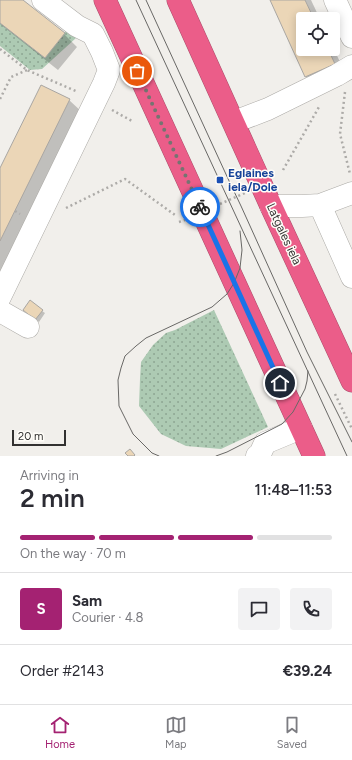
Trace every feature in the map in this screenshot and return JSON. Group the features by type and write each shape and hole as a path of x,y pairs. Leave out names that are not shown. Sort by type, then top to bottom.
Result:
{"highway":[{"path":"105,0 314,456"},
{"name":"Latgales iela","path":"178,0 352,381"}],"street":[{"path":"0,297 109,70 93,34 77,26 43,0"},
{"path":"335,0 352,37"},
{"path":"102,52 125,43"},
{"path":"234,122 268,109 350,67"},
{"path":"271,206 320,205 351,184"},
{"path":"320,205 352,277"},
{"path":"0,311 28,327"},
{"path":"257,456 260,454 265,443 301,428"}],"path":[{"path":"0,49 27,70 95,100"},
{"path":"350,67 340,134 351,184"},
{"path":"0,99 11,77 27,70"},
{"path":"283,170 321,102"},
{"path":"64,209 125,179 175,214"},
{"path":"217,205 249,191"}],"green space":[{"path":"0,23 45,58 69,27 76,38 42,69 30,70 0,46"},
{"path":"214,310 268,427 221,449 186,446 161,434 139,406 141,362 153,345 166,333"}],"building":[{"path":"0,0 23,0 65,33 45,58 0,23"},
{"path":"270,0 305,0 311,12 296,12 296,56 331,56 335,64 305,77"},
{"path":"41,85 70,99 0,241 0,168"},
{"path":"30,300 43,310 35,320 23,310"},
{"path":"130,449 135,455 134,456 128,456 125,453"}],"tram line":[{"path":"136,0 347,456"},
{"path":"146,0 307,352 352,442"},
{"path":"159,456 152,453 133,434 119,406 118,380 125,356 146,338 212,307 227,294 234,283 240,268 242,250 240,231"},
{"path":"216,456 282,424 293,412 305,389 308,371"}],"way so far":[{"path":"137,71 200,207"}],"place":[{"name":"Eglaines iela/Dole","path":"220,180"}],"route":[{"path":"200,207 280,383"}]}
